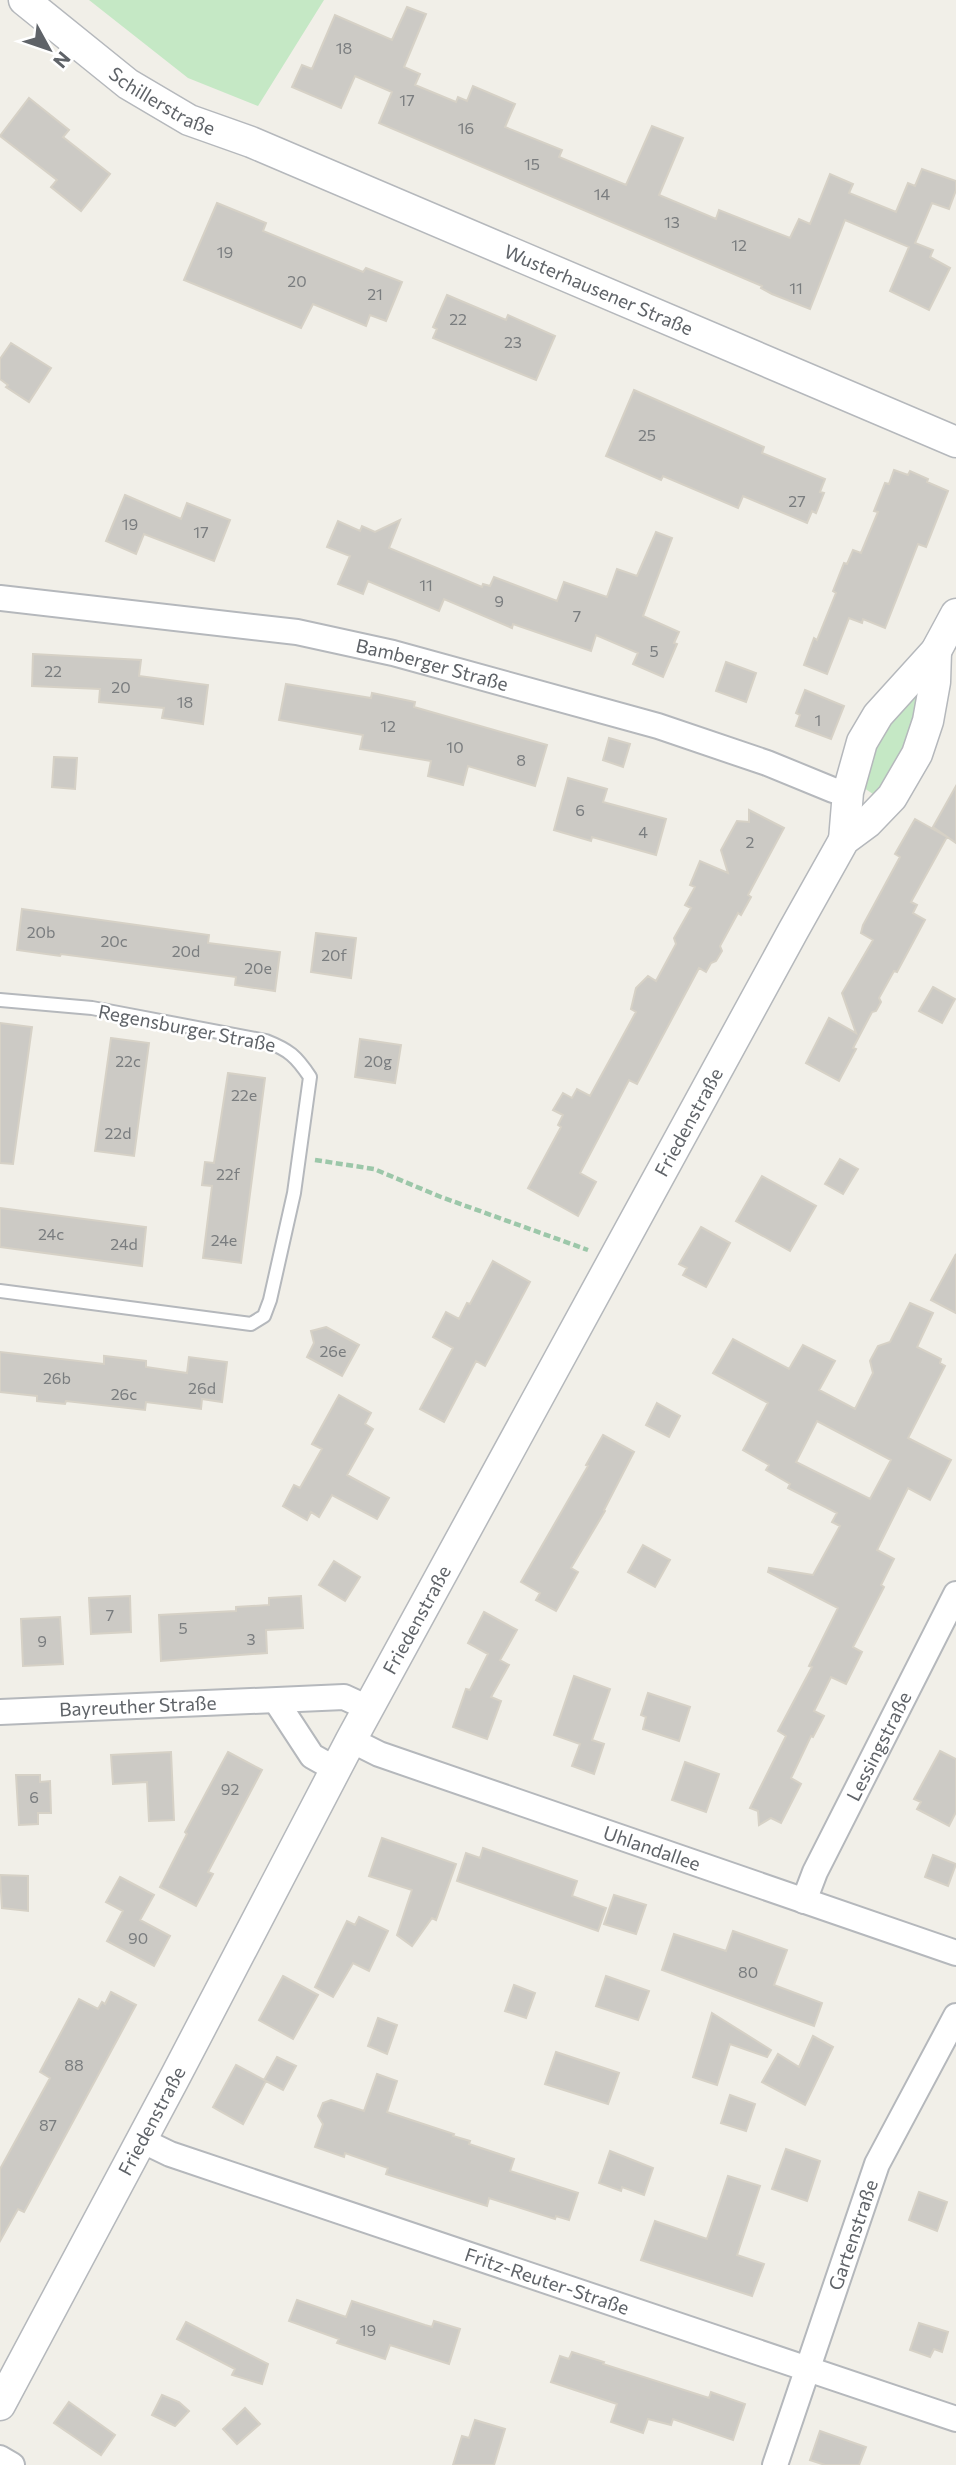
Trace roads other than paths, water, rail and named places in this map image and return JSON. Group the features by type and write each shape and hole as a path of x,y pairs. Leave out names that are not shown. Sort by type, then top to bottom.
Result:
{"street":[{"name":"Schillerstraße","path":"24,0 128,84 189,120 239,138"},
{"name":"Wusterhausener Straße","path":"239,138 956,442"},
{"name":"Bamberger Straße","path":"0,598 297,632 412,658 659,726 767,763 833,790 848,792"},
{"name":"Friedenstraße","path":"844,840 848,792 862,742 878,715 936,651 956,614"},
{"name":"Friedenstraße","path":"0,2405 335,1769 844,840 892,797 917,754 933,695 936,651"},
{"name":"Lessingstraße","path":"804,1901 815,1872 956,1594"},
{"name":"Bayreuther Straße","path":"0,1712 345,1697 368,1708"},
{"path":"276,1701 312,1756 335,1769"},
{"name":"Uhlandallee","path":"351,1740 379,1754 956,1953"},
{"name":"Gartenstraße","path":"775,2465 877,2164 956,2016"},
{"name":"Fritz-Reuter-Straße","path":"141,2140 183,2158 956,2419"},
{"path":"0,2458 12,2465"}],"lane":[{"name":"Regensburger Straße","path":"0,1000 92,1008 266,1041 287,1049 310,1077 300,1157 270,1300 264,1316 251,1324 0,1291"}]}
